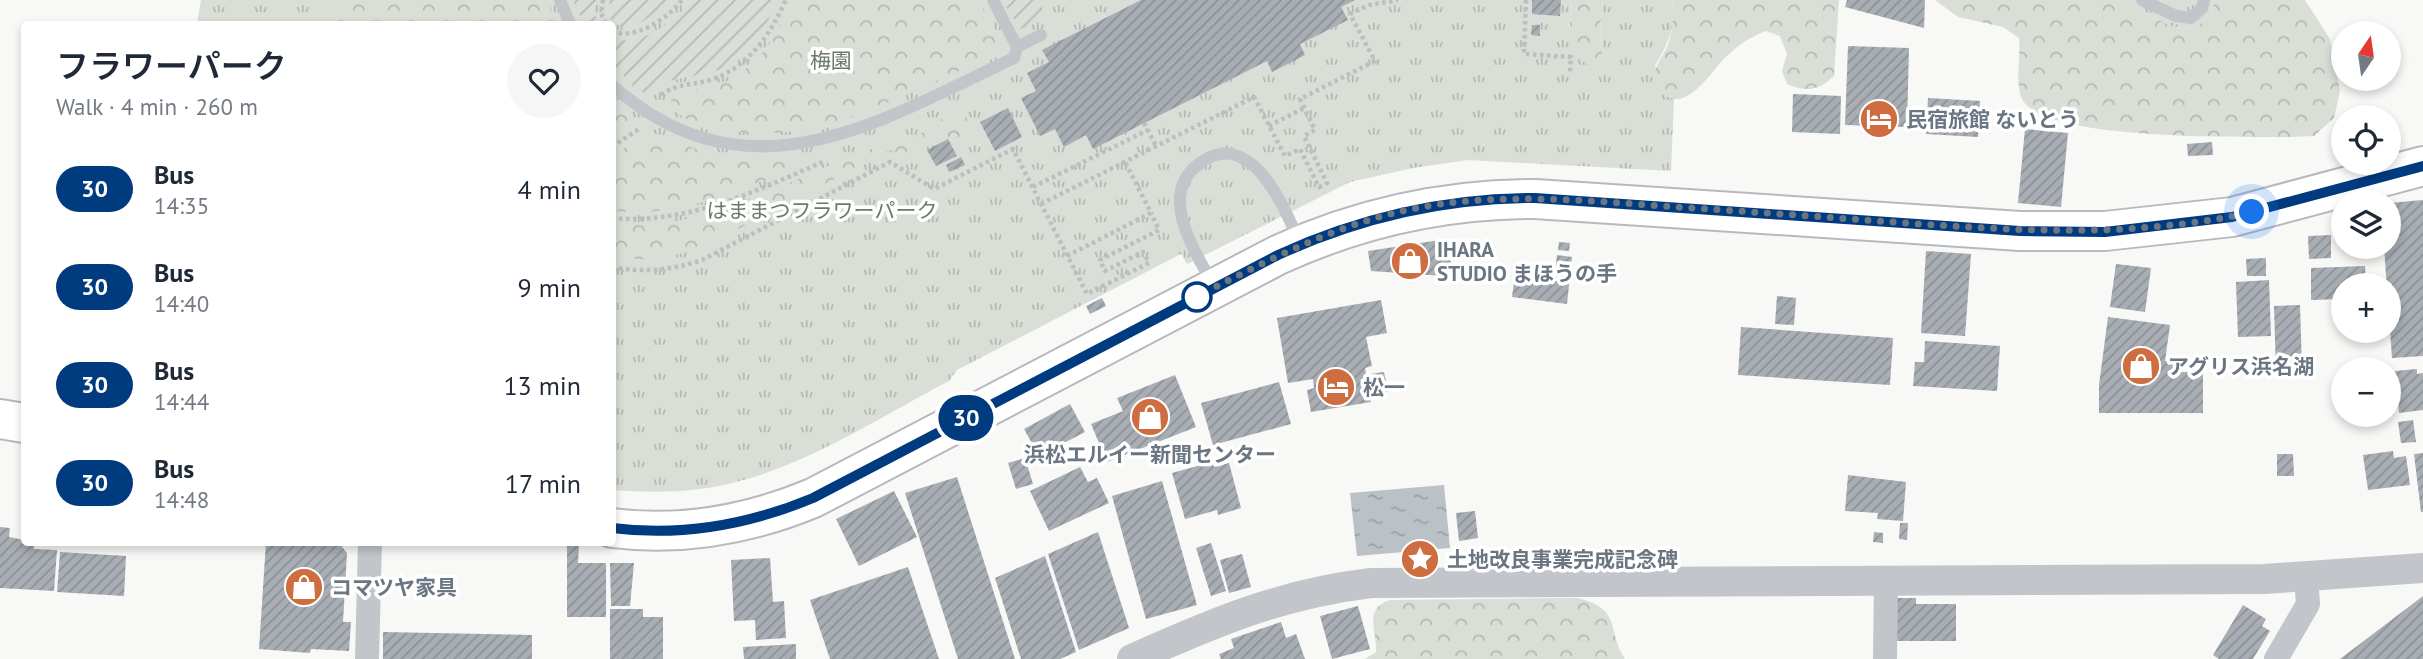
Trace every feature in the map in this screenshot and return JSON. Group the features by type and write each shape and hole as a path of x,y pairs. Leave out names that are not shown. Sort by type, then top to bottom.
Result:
{"main road":[{"path":"616,528 668,532 705,529 778,512 813,498 1301,245 1384,216 1458,202 1495,199 1611,202 2020,231 2129,230 2189,224 2263,210 2423,166"},
{"path":"0,419 21,422"}],"street":[{"path":"367,659 370,546"},
{"path":"1132,659 1245,610 1328,589 1371,583 2306,578 2423,568"},
{"path":"2276,659 2308,604 2306,578"},
{"path":"1885,659 1886,580"}],"lane":[{"path":"560,0 569,21"},
{"path":"616,88 650,114 679,129 721,142 776,148 809,144 841,135 909,108 1014,58 1017,47 993,0"},
{"path":"2142,0 2176,16 2191,18 2202,8 2204,0"},
{"path":"1017,47 1041,35"},
{"path":"1214,288 1188,239 1180,207 1184,180 1204,160 1233,155 1258,168 1278,194 1301,245"}],"path":[{"path":"603,0 601,13 605,21"},
{"path":"616,31 630,34 642,29 673,11 682,0"},
{"path":"616,145 635,134 661,94 671,87 712,79 741,64 766,38 786,0"},
{"path":"1041,204 1254,97 1284,156 1300,149 1319,187 1327,183 1304,136 1315,130 1300,99 1375,61 1350,14 1369,5 1398,0"},
{"path":"1526,0 1524,54 1571,57 1570,73"},
{"path":"1269,126 1304,108"},
{"path":"1144,123 1156,146"},
{"path":"1032,188 1148,130"},
{"path":"616,267 651,271 677,268 702,260 890,162 934,189 1013,149 1087,294 1149,263 1143,252 1105,271 1100,260 1160,230 1125,162"},
{"path":"616,218 642,219 696,212 832,158"},
{"path":"1067,256 1151,214"}],"green space":[{"name":"はままつフラワーパーク","path":"201,0 1572,0 1569,26 1603,57 1600,29 1603,0 1672,0 1670,34 1655,65 1663,94 1674,98 1671,171 1468,160 1413,168 1350,182 1187,264 1181,254 957,370 949,381 845,438 791,463 764,474 706,488 659,492 616,490 616,21 198,21"},
{"path":"332,0 547,0 555,21 328,21"},
{"path":"573,0 596,0 595,14 598,21 583,21"},
{"path":"609,0 674,0 639,24 622,28 616,21 611,20"},
{"path":"689,0 779,0 760,35 723,69 669,81 647,94 637,90 616,68 616,39 645,36 676,17"},
{"name":"梅園","path":"800,0 979,0 997,35 997,50 976,64 884,104 832,123 806,129 779,133 722,130 687,119 669,107 674,93 721,84 749,67 774,37 792,3"},
{"path":"1002,0 1043,0 1041,21 1020,29"},
{"path":"1572,0 1603,0 1600,29 1603,58 1593,67 1576,55 1572,47"},
{"path":"1672,0 1839,0 1834,76 1812,89 1801,89 1787,84 1782,71 1787,54 1780,36 1766,31 1735,49 1699,88 1681,98 1672,99 1657,89 1654,77 1671,35"},
{"path":"1935,0 2117,0 2173,27 2195,29 2211,14 2215,0 2305,0 2330,39 2331,91 2340,91 2337,105 2331,105 2331,121 2314,136 2145,134 2064,122 2036,112 2021,97 2018,83 2019,38 2003,27 1958,17"},
{"path":"2117,0 2215,0 2211,14 2195,29 2173,27"},
{"path":"616,106 633,123 631,129 616,138"},
{"path":"955,113 967,118 970,129 966,138 937,139 916,157 890,150 698,250 651,260 616,257 616,224 646,225 708,214 857,154 916,135 928,130 946,116"},
{"path":"652,133 707,153 741,159 797,159 798,164 780,174 688,206 651,212 616,211 616,152"},
{"path":"1577,598 1601,608 1607,614 1625,659 1365,659 1376,652 1374,614 1382,604 1390,600"}],"water":[{"path":"1444,485 1450,548 1357,556 1350,493"}],"building":[{"path":"1141,0 1355,0 1341,7 1348,20 1300,44 1305,55 1272,72 1267,61 1093,149 1086,135 1064,147 1055,129 1040,136 1021,98 1036,91 1027,73 1049,62 1042,50"},
{"path":"1532,0 1561,0 1560,16 1532,14"},
{"path":"1847,0 1925,0 1924,28 1845,7"},
{"path":"1532,25 1540,25 1540,36 1531,35"},
{"path":"1848,46 1909,48 1907,127 1845,125"},
{"path":"1793,94 1841,96 1840,134 1792,132"},
{"path":"1928,98 1980,101 1978,137 1926,134"},
{"path":"1008,108 1022,137 995,151 980,122"},
{"path":"2025,129 2068,133 2061,207 2018,203"},
{"path":"948,139 957,156 936,166 927,150"},
{"path":"2212,142 2213,155 2188,156 2187,144"},
{"path":"961,157 965,165 949,172 946,165"},
{"path":"2423,200 2423,356 2392,357 2391,343 2401,343 2401,273 2386,273 2385,259 2401,259 2401,202"},
{"path":"2331,235 2331,258 2309,259 2308,236"},
{"name":"IHARA STUDIO まほうの手","path":"1440,240 1458,277 1371,271 1368,251"},
{"path":"1559,242 1570,243 1569,251 1558,250"},
{"path":"1926,251 1971,254 1965,336 1921,333"},
{"path":"1557,255 1572,257 1567,304 1512,297 1516,268 1555,272"},
{"path":"2266,258 2266,276 2247,276 2246,259"},
{"path":"2116,264 2151,268 2145,312 2110,307"},
{"path":"2365,266 2365,273 2331,273 2331,299 2311,300 2311,268"},
{"path":"2269,280 2271,336 2238,337 2236,282"},
{"path":"1777,296 1796,298 1794,325 1775,324"},
{"path":"1102,298 1106,306 1090,314 1086,306"},
{"path":"1381,300 1387,333 1366,337 1372,366 1365,368 1371,402 1311,412 1307,390 1314,388 1313,379 1288,383 1277,318"},
{"path":"2300,305 2302,370 2276,371 2274,306"},
{"name":"アグリス浜名湖","path":"2108,317 2170,325 2165,361 2180,360 2181,372 2203,372 2203,413 2099,413 2099,385"},
{"path":"1741,327 1893,338 1890,385 1738,375"},
{"path":"1925,341 2000,346 1997,391 1913,386 1915,362 1924,362"},
{"path":"2417,369 2417,374 2423,373 2423,410 2401,413 2401,370"},
{"path":"1384,372 1388,392 1373,394 1370,374"},
{"name":"浜松エルイー新聞センター","path":"1175,375 1196,427 1107,462 1091,424 1123,411 1117,398"},
{"path":"1279,382 1291,424 1213,445 1201,403"},
{"path":"1070,404 1085,432 1039,456 1024,429"},
{"path":"2413,420 2416,442 2401,443 2399,427 2401,427 2401,422"},
{"path":"2393,451 2394,458 2406,456 2410,485 2368,490 2363,455"},
{"path":"2423,453 2423,512 2421,512 2414,454"},
{"path":"2277,454 2293,454 2294,476 2277,476"},
{"path":"1025,458 1033,484 1016,489 1008,463"},
{"path":"1212,462 1214,467 1229,463 1241,508 1218,515 1217,510 1185,519 1172,473"},
{"path":"1080,467 1088,482 1097,478 1109,503 1049,531 1030,491"},
{"path":"1848,475 1906,482 1903,521 1877,519 1878,513 1845,511"},
{"path":"957,477 1015,659 958,659 905,493"},
{"path":"1162,481 1197,605 1146,619 1112,496"},
{"path":"894,491 917,537 859,566 836,519"},
{"path":"1475,511 1478,538 1459,541 1456,513"},
{"path":"1900,523 1908,523 1907,540 1899,539"},
{"path":"0,527 10,528 9,537 21,539 21,546 57,550 54,591 0,588"},
{"path":"1098,532 1129,628 1079,650 1048,554"},
{"path":"1874,532 1883,533 1883,543 1873,542"},
{"path":"1211,543 1226,591 1211,596 1196,548"},
{"name":"コマツヤ家具","path":"266,546 341,546 347,553 343,622 351,622 349,651 311,649 310,653 259,649"},
{"path":"567,546 579,546 578,563 606,563 606,617 567,617"},
{"path":"60,552 126,556 124,596 57,592"},
{"path":"1242,554 1251,587 1229,593 1220,560"},
{"path":"1045,556 1076,652 1060,659 1021,659 995,578"},
{"path":"770,558 773,602 784,601 786,638 756,640 755,620 734,621 731,560"},
{"path":"610,563 634,563 630,606 611,606"},
{"path":"908,567 939,659 830,659 810,600"},
{"path":"2423,596 2423,659 2340,659"},
{"path":"1897,598 1916,598 1916,604 1956,604 1956,641 1894,641"},
{"path":"2243,605 2266,619 2262,626 2270,631 2253,659 2219,659 2213,655"},
{"path":"1358,606 1370,649 1332,659 1320,616"},
{"path":"610,609 643,609 643,617 663,617 663,659 610,659"},
{"path":"1281,622 1286,638 1296,634 1305,659 1221,659 1219,654 1234,648 1231,639"},
{"path":"383,632 532,635 532,659 383,659"},
{"path":"796,644 796,659 744,659 743,647"}],"bus line":[{"name":"30","path":"616,528 668,532 705,529 742,523 778,512 813,498 1278,255 1348,226 1420,208 1486,199 1535,198 2020,231 2105,232 2232,217 2423,166"}],"place":[{"name":"民宿旅館 ないとう","path":"1879,119"},
{"name":"IHARA STUDIO まほうの手","path":"1410,261"},
{"name":"アグリス浜名湖","path":"2141,366"},
{"name":"松一","path":"1336,387"},
{"name":"浜松エルイー新聞センター","path":"1150,417"},
{"name":"土地改良事業完成記念碑","path":"1420,559"},
{"name":"コマツヤ家具","path":"304,587"}],"route":[{"path":"1197,297 1190,300 1278,255 1348,226 1420,208 1486,199 1535,198 1611,202 2062,232 2147,229 2252,212"}]}
